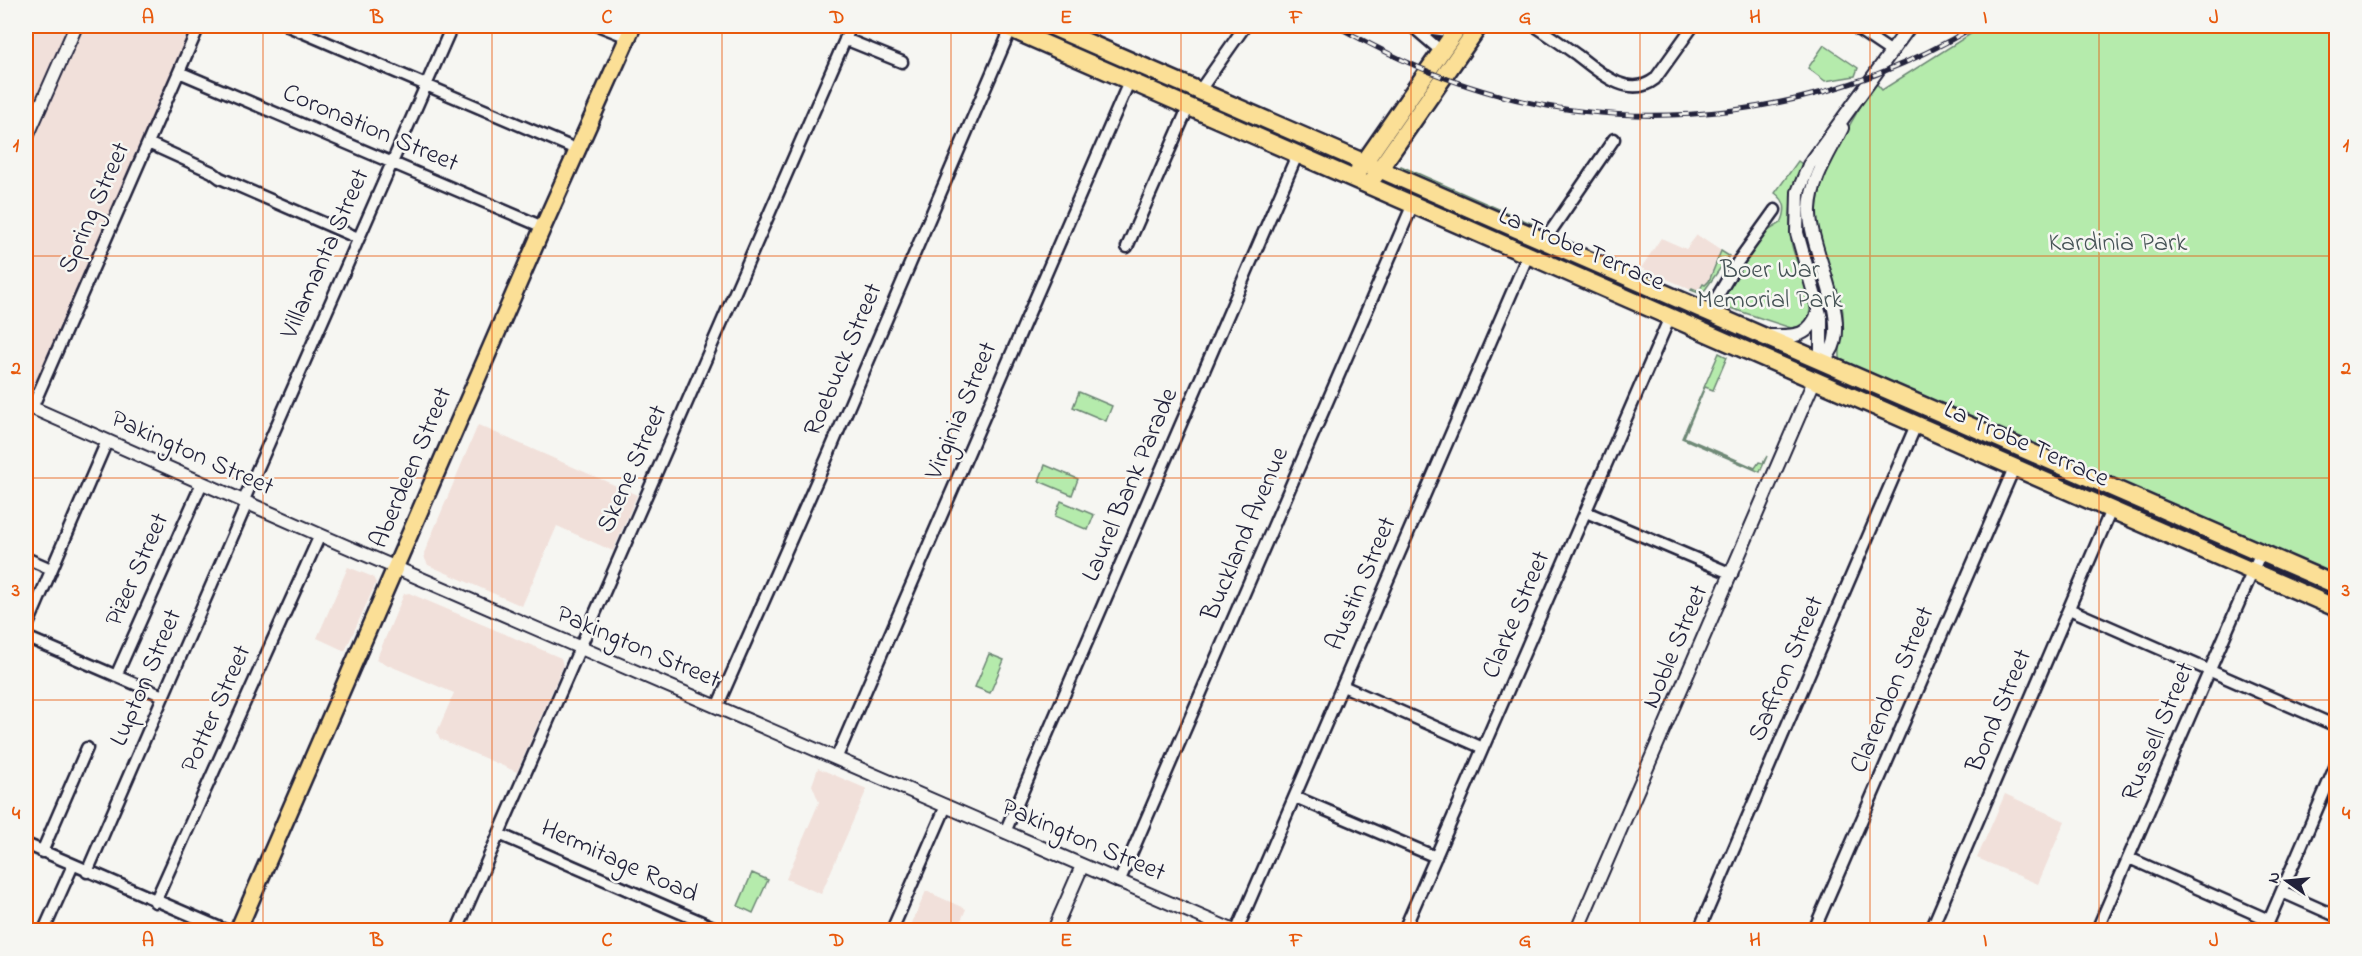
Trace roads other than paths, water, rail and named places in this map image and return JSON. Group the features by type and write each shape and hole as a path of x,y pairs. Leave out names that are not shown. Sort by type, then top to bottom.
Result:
{"highway":[{"name":"La Trobe Terrace","path":"1011,26 1188,108 2337,608"},
{"name":"La Trobe Terrace","path":"1050,26 2337,585"},
{"path":"1441,51 1455,47 1471,26"},
{"path":"1372,165 1479,26"},
{"path":"1361,182 1441,51 1457,29"},
{"path":"1814,381 1821,362"}],"main road":[{"name":"Aberdeen Street","path":"238,930 543,228 631,32"}],"street":[{"path":"26,139 76,26"},
{"name":"Spring Street","path":"29,407 200,26"},
{"path":"288,26 578,150"},
{"name":"Villamanta Street","path":"245,502 452,26"},
{"path":"600,26 631,32"},
{"name":"Skene Street","path":"457,930 851,26"},
{"name":"Roebuck Street","path":"717,708 826,460 1011,26"},
{"path":"1200,90 1245,26"},
{"path":"1411,26 1457,29"},
{"path":"1411,26 1441,51"},
{"path":"1535,26 1611,80 1628,86 1642,86 1652,82 1693,26"},
{"path":"1853,26 1890,51"},
{"path":"1821,362 1822,329 1819,311 1798,240 1796,215 1798,192 1807,167 1856,98 1907,29 1916,26"},
{"path":"845,39 902,62"},
{"name":"Coronation Street","path":"179,72 543,228"},
{"name":"Virginia Street","path":"836,759 1129,82"},
{"path":"1821,362 1832,349 1835,324 1831,293 1811,232 1810,203 1819,173 1856,98"},
{"path":"1127,247 1188,108"},
{"path":"1544,240 1614,139"},
{"path":"148,143 213,172 220,178 358,238"},
{"name":"Laurel Bank Parade","path":"1005,832 1297,155"},
{"name":"Buckland Avenue","path":"1119,882 1413,204"},
{"path":"1708,312 1713,300 1739,260 1775,210"},
{"name":"Austin Street","path":"1237,930 1527,255"},
{"path":"1765,336 1801,335 1812,326 1819,311"},
{"name":"Clarke Street","path":"1404,930 1670,317"},
{"name":"Noble Street","path":"1577,930 1814,381"},
{"name":"Pakington Street","path":"29,407 1232,930"},
{"name":"Saffron Street","path":"1700,930 1916,425"},
{"path":"26,629 107,441"},
{"name":"Clarendon Street","path":"1814,930 2014,468"},
{"name":"Pizer Street","path":"116,676 202,483"},
{"name":"Lupton Street","path":"87,872 245,502"},
{"name":"Bond Street","path":"1931,930 2111,510"},
{"path":"1586,512 1732,574"},
{"name":"Potter Street","path":"155,902 320,535"},
{"name":"Russell Street","path":"2097,930 2261,552"},
{"path":"26,558 51,569"},
{"path":"2069,609 2337,726"},
{"path":"26,637 163,696"},
{"path":"1343,686 1483,748"},
{"path":"42,852 87,748"},
{"path":"2129,858 2267,925 2337,765"},
{"path":"1295,797 1436,857"},
{"path":"892,930 946,806"},
{"name":"Hermitage Road","path":"499,834 720,930"},
{"path":"26,844 155,902 225,930"},
{"path":"44,930 73,866"},
{"path":"1054,930 1082,866"},
{"path":"2282,892 2337,916"}],"railway":[{"path":"1336,26 1384,51 1468,86 1532,103 1597,113 1663,115 1728,111 1793,99 1856,82 1917,57 1975,26"}],"park label":[{"name":"Kardinia Park","path":"2118,244"},
{"name":"Boer War Memorial Park","path":"1770,286"}]}
